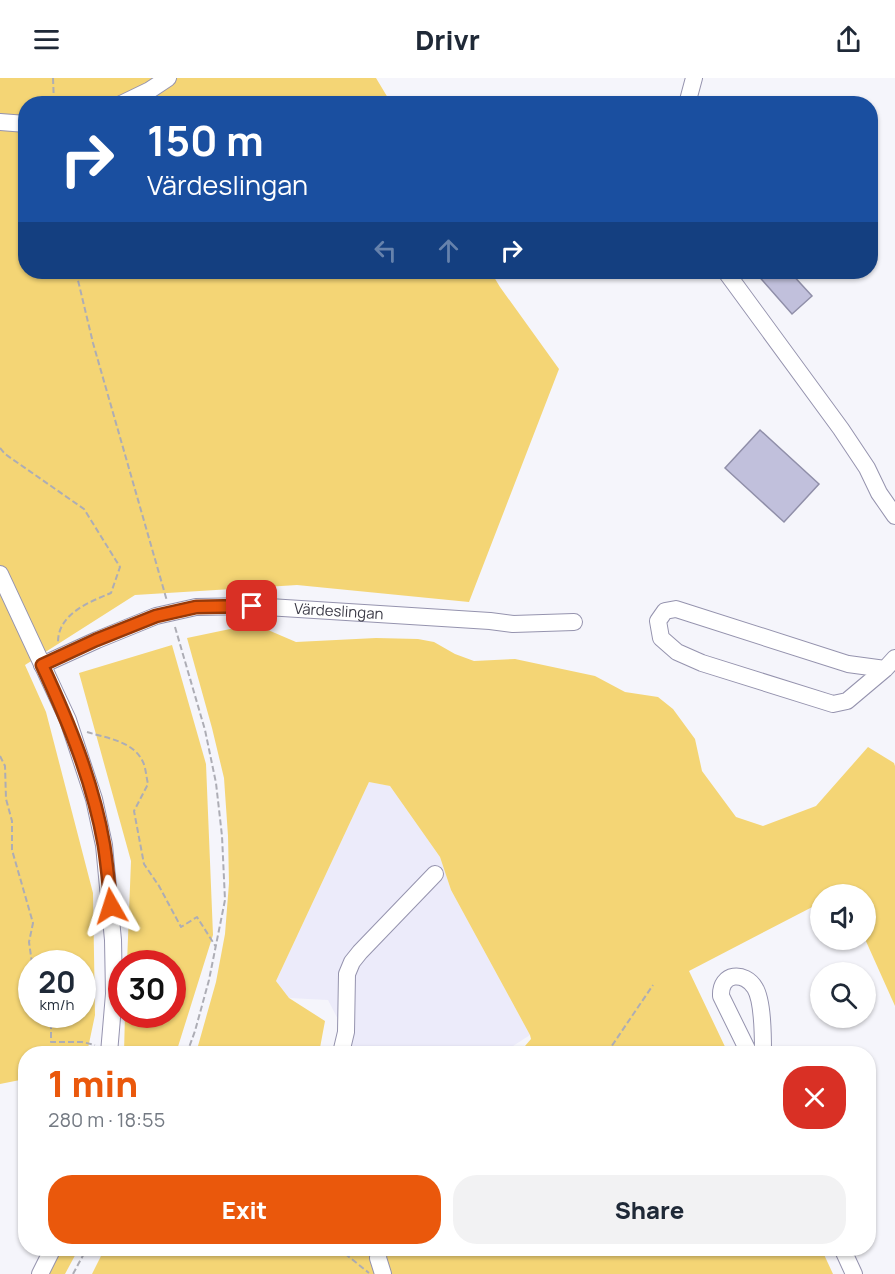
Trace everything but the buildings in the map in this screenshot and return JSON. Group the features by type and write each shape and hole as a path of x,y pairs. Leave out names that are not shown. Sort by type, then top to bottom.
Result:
{"street":[{"path":"137,96 168,78"},
{"path":"689,96 694,78"},
{"path":"0,122 18,125"},
{"path":"731,279 841,429 895,516"},
{"path":"0,574 68,720 94,799 104,845 113,940 114,994 110,1046"},
{"name":"Värdeslingan","path":"42,665 156,616 196,607 252,606 513,624 574,622"},
{"path":"676,609 848,664 890,663 847,701 833,704 702,663 677,652 661,638 658,621 665,611 676,609"},
{"path":"343,1046 346,1032 347,974 352,962 435,874"},
{"path":"745,1046 721,996 721,988 725,981 732,977 749,980 755,988 759,998 763,1046"},
{"path":"40,1274 49,1256"},
{"path":"378,1256 383,1274"},
{"path":"846,1256 854,1274"}],"path":[{"path":"53,78 54,96"},
{"path":"78,279 93,344 205,730 216,783 222,836 225,900 209,980 190,1046"},
{"path":"0,448 5,454 84,509 120,567 111,593 70,615 58,633 59,658"},
{"path":"87,731 125,744 136,751 143,762 148,784 134,811 144,864 181,927 196,917 216,947"},
{"path":"0,756 5,766 6,799 12,821 12,850 33,923 29,942 30,950"},
{"path":"612,1046 653,985"},
{"path":"51,1028 51,1042 82,1042 96,1046"},
{"path":"73,1274 83,1256"},
{"path":"348,1256 370,1274"}],"shaded area":[{"path":"0,78 376,78 387,96 18,96 18,279 495,279 559,369 469,602 297,585 135,595 25,665 46,712 93,893 94,950 18,950 18,1028 92,1028 88,1046 18,1046 18,1080 0,1084"},
{"path":"254,624 296,642 376,638 418,639 434,642 455,654 474,661 515,659 595,676 625,692 658,697 673,709 695,739 702,771 736,817 763,826 816,806 868,747 894,763 895,766 895,1006 870,950 876,950 876,884 810,884 810,908 689,971 725,1046 525,1046 531,1039 530,1035 451,890 440,857 390,786 369,782 276,981 289,998 325,1021 320,1046 198,1046 216,982 225,934 229,883 224,778 187,638"},
{"path":"172,645 206,764 213,935 186,1021 186,950 128,950 131,861 79,673"},
{"path":"369,782 390,786 440,857 451,890 530,1035 513,1046 347,1046 345,1033 328,1000 289,998 276,981"},
{"path":"125,1028 184,1028 178,1046 124,1046"},
{"path":"53,1256 75,1256 65,1274 45,1274"},
{"path":"101,1256 825,1256 833,1274 92,1274"}],"route":[{"path":"111,906 104,845 94,799 68,720 42,665 156,616 196,607 252,606"}]}
